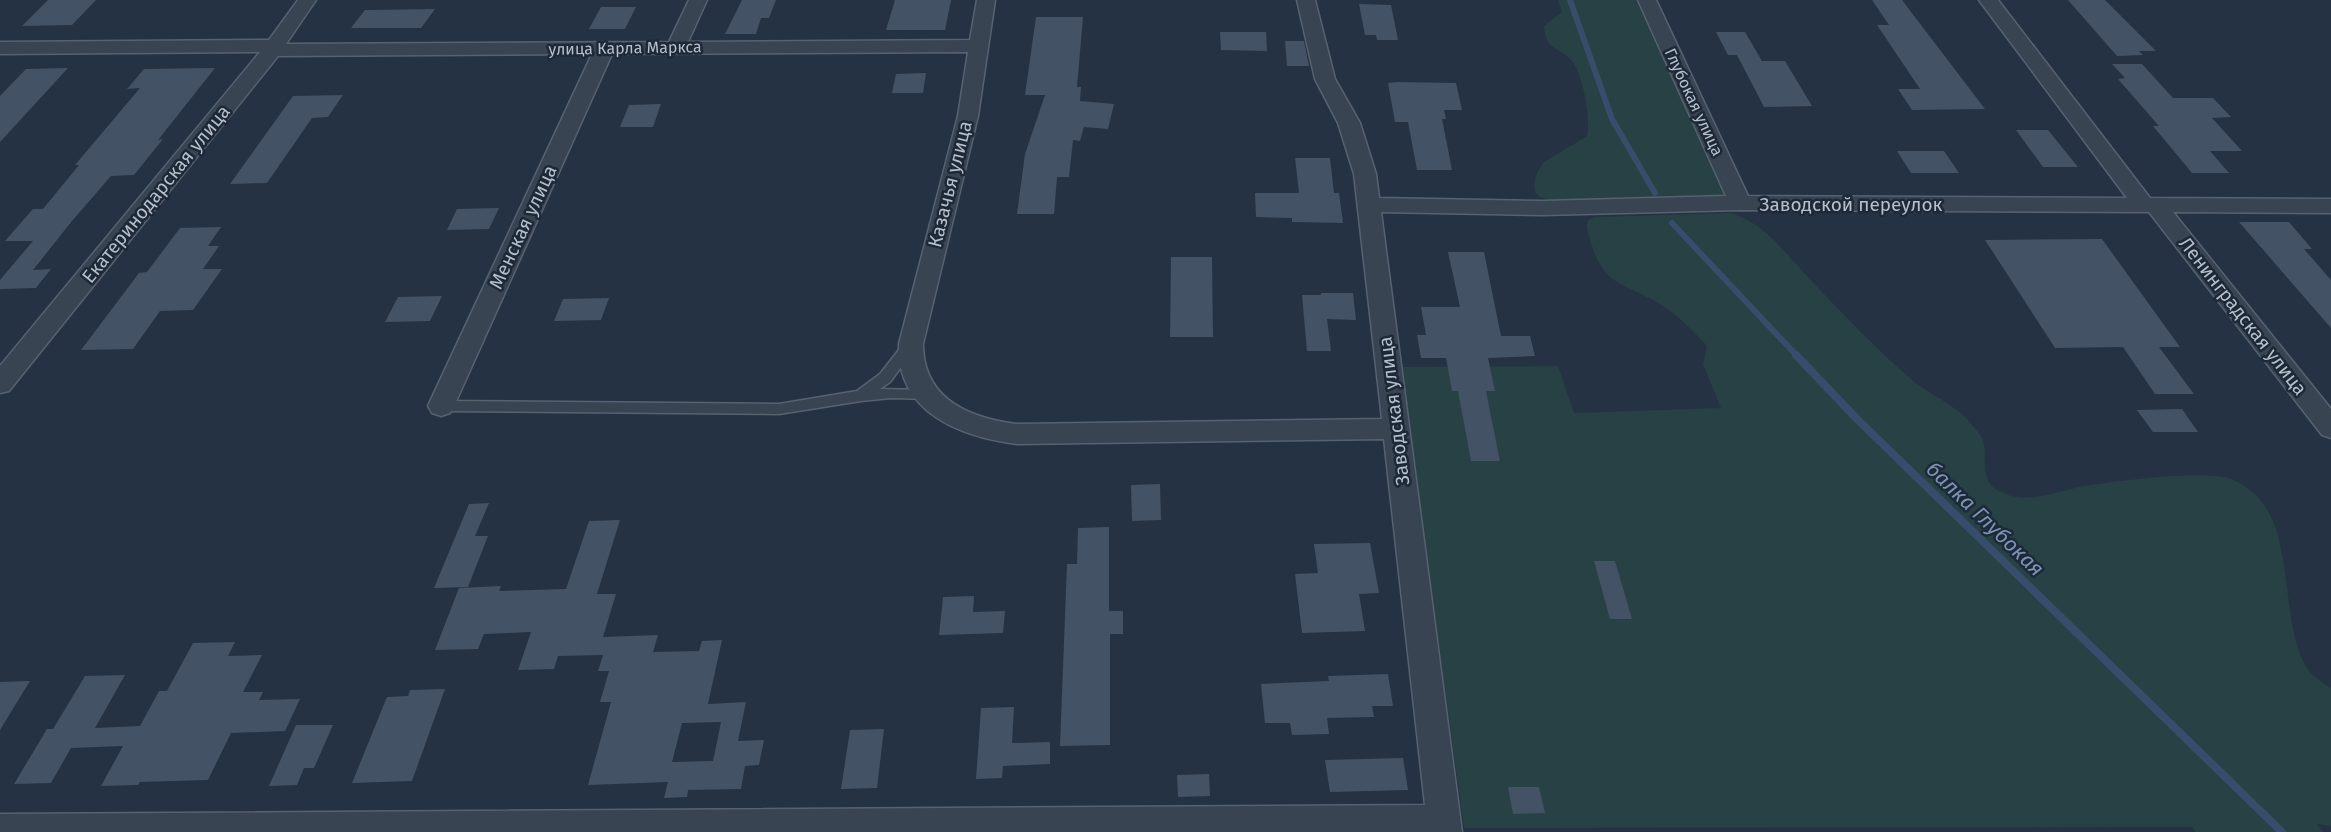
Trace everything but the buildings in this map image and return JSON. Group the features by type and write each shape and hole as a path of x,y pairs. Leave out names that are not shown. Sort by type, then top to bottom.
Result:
{"street":[{"name":"Екатеринодарская улица","path":"0,384 274,48 307,0"},
{"path":"676,47 698,0"},
{"name":"Казачья улица","path":"911,356 968,116 985,0"},
{"name":"Заводская улица","path":"1307,0 1319,61 1357,143 1370,205 1444,826"},
{"name":"Глубокая улица","path":"1647,0 1740,203"},
{"name":"Ленинградская улица","path":"1988,0 2149,205 2331,428"},
{"name":"улица Карла Маркса","path":"0,48 978,46"},
{"name":"Менская улица","path":"440,406 605,48"},
{"name":"Заводской переулок","path":"1370,205 1544,208 1740,203 2331,206"},
{"path":"911,356 926,395 955,417 982,428 1017,434 1396,429"},
{"path":"0,830 1444,826"}],"lane":[{"path":"861,396 911,356"},
{"path":"440,406 779,409 891,393 926,395"}],"green space":[{"path":"1558,0 1638,0 1727,196 1557,202 1540,197 1535,192 1537,173 1544,162 1587,136 1588,129 1585,98 1577,69 1568,57 1550,45 1545,34 1544,26 1562,12"},
{"path":"1731,213 1764,231 1898,368 1965,417 1982,439 1986,474 1991,485 1997,490 2028,498 2112,482 2157,477 2218,476 2241,484 2265,505 2281,547 2296,643 2306,667 2331,688 2331,826 2317,824 2323,832 2196,832 2192,827 1464,828 1401,367 1558,366 1574,413 1721,408 1703,364 1707,346 1669,310 1621,284 1604,271 1592,246 1587,223 1595,217"}],"waterway":[{"name":"балка Глубокая","path":"1570,0 1612,119 1655,193"},
{"name":"балка Глубокая","path":"1672,223 1798,357"},
{"name":"балка Глубокая","path":"1796,355 1857,419 2282,832"}]}
